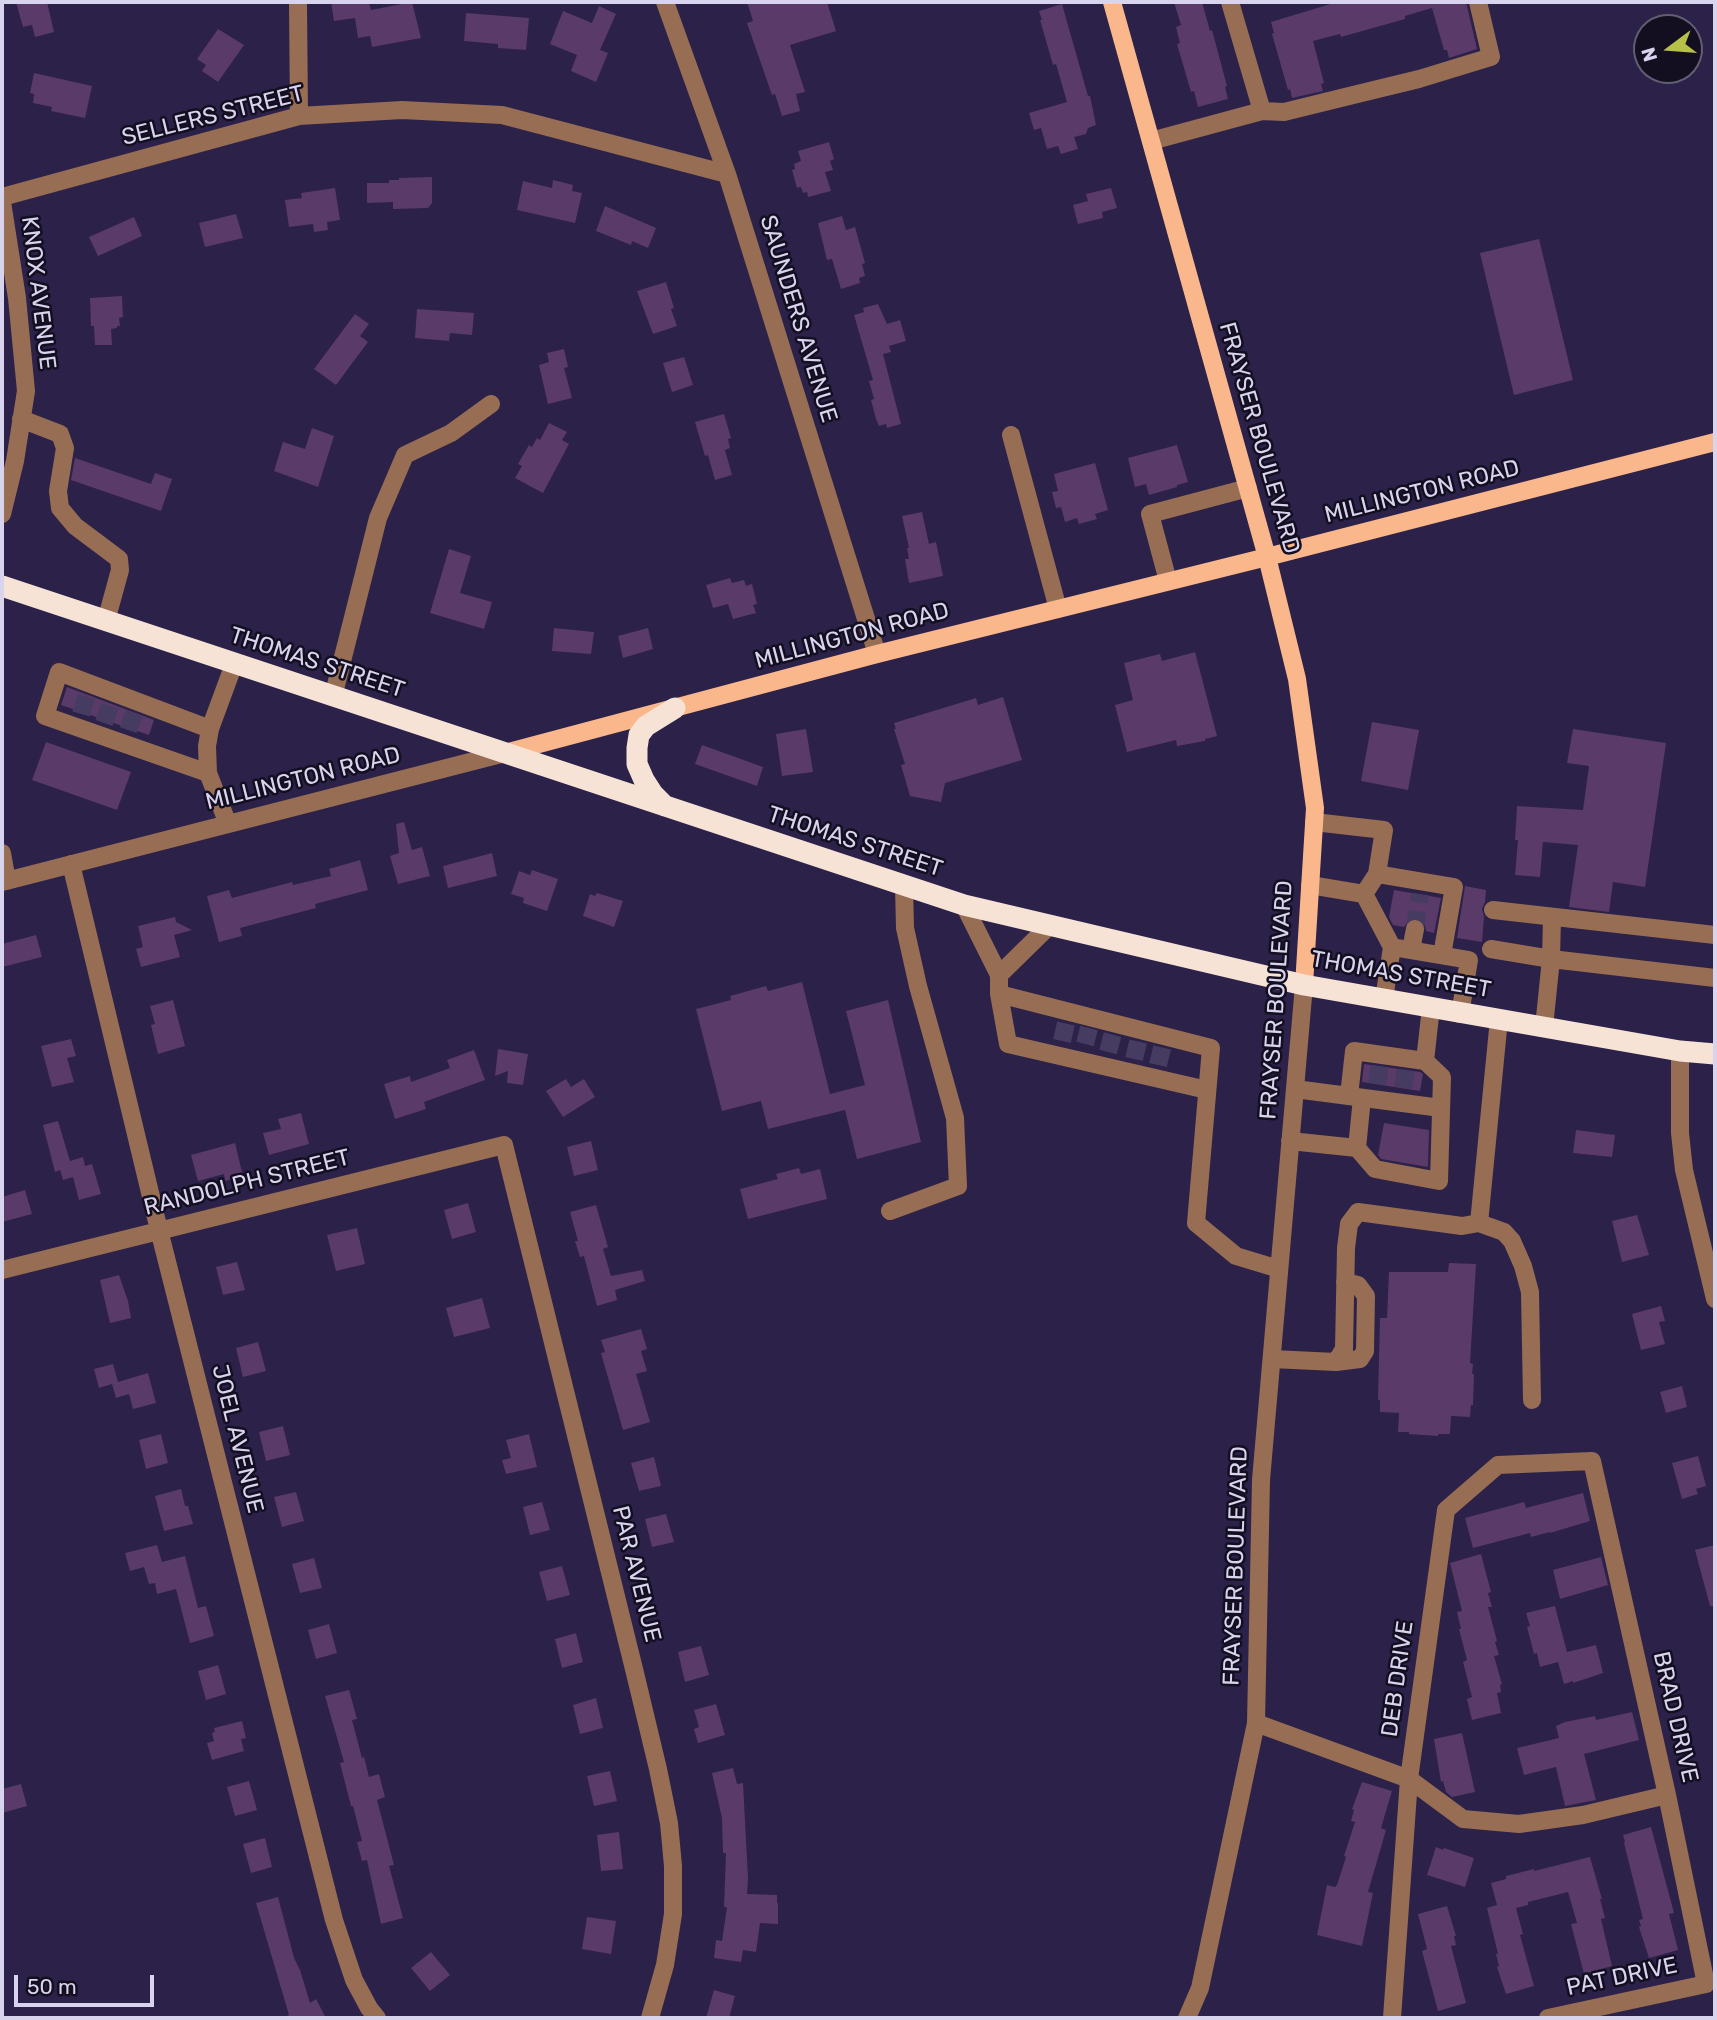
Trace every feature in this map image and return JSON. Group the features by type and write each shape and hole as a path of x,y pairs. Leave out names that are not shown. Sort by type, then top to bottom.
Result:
{"highway":[{"name":"THOMAS STREET","path":"2,586 964,905 1304,985 1680,1051 1715,1054"},
{"path":"667,807 653,794 644,780 637,764 637,748 639,735 646,726 675,708"}],"main road":[{"name":"FRAYSER BOULEVARD","path":"1112,2 1267,557 1297,679 1315,808 1304,985"},
{"name":"MILLINGTON ROAD","path":"505,753 877,653 1267,557 1715,442"}],"street":[{"path":"298,2 299,116"},
{"name":"SAUNDERS AVENUE","path":"665,2 727,174 877,653"},
{"path":"1230,2 1262,111"},
{"path":"1151,141 1262,111 1283,112 1419,79 1490,57 1478,2"},
{"name":"SELLERS STREET","path":"2,200 299,116 402,110 502,115 727,174"},
{"name":"KNOX AVENUE","path":"2,200 18,298 26,391 15,461 2,514"},
{"path":"333,697 378,518 405,455 451,433 491,404"},
{"path":"21,419 60,434 65,448 58,491 61,508 75,526 119,559 120,570 106,621"},
{"path":"1012,435 1058,609"},
{"path":"1168,581 1150,514 1248,488"},
{"path":"228,824 208,773 207,746 210,729 234,664"},
{"path":"208,773 126,737 79,721 45,716 58,672 112,698 210,729"},
{"name":"MILLINGTON ROAD","path":"4,881 505,753"},
{"path":"1314,822 1384,830 1377,874 1364,894"},
{"path":"2,853 4,881"},
{"name":"JOEL AVENUE","path":"71,864 159,1230 334,1920 354,1980 377,2018"},
{"path":"1377,874 1421,888 1454,887 1443,956"},
{"path":"1310,885 1364,894"},
{"path":"890,1211 958,1186 955,1118 905,929 904,886"},
{"path":"1364,894 1392,947 1384,999"},
{"path":"964,905 999,975 999,994 1008,1044 1060,1048 1114,1028 1211,1048 1196,1223 1236,1256 1279,1269"},
{"path":"1493,910 1715,935"},
{"path":"1544,1027 1552,918"},
{"path":"999,975 1050,925"},
{"path":"1411,950 1415,929"},
{"path":"1392,947 1469,960 1460,1014"},
{"path":"1491,949 1551,959 1715,978"},
{"name":"FRAYSER BOULEVARD","path":"1186,2018 1200,1988 1256,1723 1261,1480 1304,985"},
{"path":"999,994 1068,1017 1107,1059 1157,1072 1207,1090"},
{"path":"1412,1062 1431,1007"},
{"path":"1479,1223 1499,1019"},
{"path":"1290,1140 1357,1148 1375,1169 1439,1181 1442,1077 1412,1062 1381,1059 1354,1051 1366,1094 1357,1148"},
{"path":"1680,1051 1680,1133 1684,1170 1715,1299"},
{"path":"1295,1089 1402,1096 1441,1108"},
{"name":"RANDOLPH STREET","path":"2,1270 504,1145"},
{"name":"PAR AVENUE","path":"504,1145 634,1669 669,1823 673,1866 673,1914 665,1965 650,2018"},
{"path":"1272,1359 1336,1362 1344,1349 1346,1248 1349,1224 1358,1212 1462,1226 1479,1223 1504,1232 1512,1241 1523,1266 1530,1293 1532,1400"},
{"name":"DEB DRIVE","path":"1392,2018 1409,1779 1446,1510 1498,1465 1592,1461"},
{"name":"BRAD DRIVE","path":"1592,1461 1667,1795 1706,1984"},
{"path":"1256,1723 1409,1779 1463,1819 1519,1824 1583,1815 1667,1795"},
{"name":"PAT DRIVE","path":"1548,2018 1706,1984"}],"building":[{"path":"16,2 47,2 54,32 35,37 32,25 23,27"},
{"path":"331,2 369,2 371,10 412,2 421,38 372,47 370,36 358,38 355,18 334,21"},
{"path":"747,2 827,2 836,31 790,45 805,92 796,94 800,111 782,116 747,23 753,21"},
{"path":"1174,2 1202,2 1210,31 1212,30 1228,99 1198,107 1177,44 1180,43 1176,27 1181,25"},
{"path":"1337,2 1466,2 1477,49 1449,58 1447,50 1444,50 1432,8 1405,16 1405,19 1341,37 1340,34 1313,41 1324,83 1321,84 1323,91 1292,98 1272,34 1271,22"},
{"path":"1062,4 1096,125 1088,128 1086,134 1074,137 1078,149 1061,154 1058,146 1047,149 1041,128 1034,130 1029,113 1067,102 1056,64 1053,65 1039,11"},
{"path":"599,6 616,14 600,50 608,53 596,82 571,71 577,55 550,44 563,11 592,23"},
{"path":"466,13 529,18 526,50 464,41"},
{"path":"218,29 244,45 218,82 202,71 206,65 197,59"},
{"path":"34,73 92,86 85,118 51,111 52,107 33,103 34,94 30,93"},
{"path":"829,142 834,159 830,161 833,170 825,172 831,191 808,197 801,187 797,188 792,170 795,169 794,164 801,161 798,151"},
{"path":"432,177 432,203 428,208 393,209 393,202 367,203 367,183"},
{"path":"553,180 573,185 572,191 582,193 575,223 517,210 523,181 552,188"},
{"path":"335,188 340,220 327,222 328,230 314,232 313,224 289,227 285,200 302,198 301,193"},
{"path":"1111,188 1117,208 1102,212 1103,218 1078,224 1073,205 1088,201 1086,194"},
{"path":"605,206 656,228 648,248 632,241 631,245 596,231"},
{"path":"236,214 243,238 205,247 199,223"},
{"path":"842,216 846,230 855,227 865,263 862,264 865,276 859,278 860,283 841,289 832,259 827,260 818,223"},
{"path":"134,217 142,236 98,256 89,237"},
{"path":"1539,239 1573,380 1514,395 1480,253"},
{"path":"666,282 677,326 653,334 637,291"},
{"path":"122,296 123,317 119,318 120,326 111,329 112,345 95,345 90,298"},
{"path":"878,304 887,324 900,320 906,341 889,346 891,352 883,354 901,424 887,428 886,424 879,426 876,419 869,381 873,380 854,315 864,312 863,308"},
{"path":"417,309 474,313 472,335 450,333 449,341 415,338"},
{"path":"355,314 369,324 360,336 368,342 336,385 314,369"},
{"path":"564,349 568,367 564,368 572,398 548,404 539,365 549,362 547,353"},
{"path":"684,357 693,385 672,392 663,363"},
{"path":"724,414 731,438 728,439 730,448 725,450 732,475 715,480 695,422"},
{"path":"549,423 567,432 562,440 569,444 543,493 515,478 522,466 518,464 529,445 532,447 537,438 540,440"},
{"path":"312,428 334,436 318,487 274,471 283,442 305,449"},
{"path":"1177,445 1188,482 1149,495 1146,484 1135,487 1128,458"},
{"path":"75,458 151,484 155,473 172,479 161,511 71,480"},
{"path":"1095,463 1108,510 1095,514 1097,519 1079,524 1077,518 1065,522 1061,507 1056,508 1052,492 1058,491 1054,474"},
{"path":"922,512 929,544 936,542 943,576 909,583 905,559 909,559 909,548 902,516"},
{"path":"449,549 471,556 460,593 492,602 484,629 430,613"},
{"path":"730,578 732,583 744,580 746,586 752,584 757,604 753,605 756,613 733,619 728,604 713,608 706,585"},
{"path":"554,628 594,632 591,654 552,651"},
{"path":"648,628 653,649 623,658 618,636"},
{"path":"1195,652 1217,736 1177,746 1176,740 1127,752 1115,705 1133,700 1124,663 1160,654 1162,661"},
{"path":"67,687 154,720 149,735 61,705"},
{"path":"1003,697 1022,760 945,783 941,802 910,796 901,765 905,764 894,723 976,698 978,705"},
{"path":"1372,722 1419,730 1408,790 1361,781"},
{"path":"806,729 813,772 782,776 776,734"},
{"path":"1573,729 1666,743 1645,887 1613,882 1609,912 1569,907 1578,845 1543,842 1540,877 1515,875 1517,806 1583,810 1589,766 1567,763"},
{"path":"46,742 131,772 117,810 32,780"},
{"path":"702,745 763,767 757,786 695,764"},
{"path":"404,822 412,850 422,847 430,876 398,884 390,856 399,853 396,824"},
{"path":"492,853 497,876 448,888 443,866"},
{"path":"360,860 368,890 315,904 316,908 240,928 242,936 219,942 207,896 229,890 232,898 292,882 293,885 331,876 329,869"},
{"path":"532,870 558,879 547,911 523,903 524,898 511,894 519,871 530,875"},
{"path":"1465,886 1486,890 1482,909 1482,942 1457,938"},
{"path":"1394,890 1441,898 1434,933 1426,931 1425,925 1418,918 1411,919 1404,927 1393,925 1389,917"},
{"path":"597,893 623,901 614,927 583,916 590,894 595,896"},
{"path":"175,917 176,922 192,930 174,935 180,957 141,967 136,949 143,947 138,926"},
{"path":"36,935 42,957 2,967 2,944"},
{"path":"802,982 830,1094 865,1085 846,1011 888,1000 921,1142 857,1159 845,1110 768,1129 761,1101 722,1111 696,1009 731,1000 730,996 766,986 768,991"},
{"path":"173,1000 185,1046 158,1054 151,1025 155,1024 150,1006"},
{"path":"71,1039 76,1056 67,1058 74,1082 52,1087 41,1046"},
{"path":"498,1049 528,1054 523,1085 507,1083 508,1071 495,1076"},
{"path":"474,1050 485,1080 424,1102 426,1109 395,1119 384,1084 410,1076 411,1082 450,1068 447,1060"},
{"path":"1364,1064 1420,1072 1423,1074 1420,1091 1362,1082"},
{"path":"566,1079 571,1087 584,1079 595,1097 563,1117 546,1091"},
{"path":"301,1113 309,1144 269,1155 263,1133 281,1129 278,1119"},
{"path":"58,1121 70,1161 83,1157 85,1166 92,1164 101,1194 79,1200 73,1177 63,1180 60,1170 55,1172 43,1125"},
{"path":"1384,1123 1429,1130 1428,1167 1381,1159 1378,1155"},
{"path":"1576,1130 1615,1135 1612,1157 1573,1153"},
{"path":"591,1141 598,1170 574,1176 567,1147"},
{"path":"235,1143 243,1176 225,1181 224,1174 198,1181 191,1155"},
{"path":"799,1168 801,1174 820,1169 827,1199 748,1219 740,1189 778,1179 776,1174"},
{"path":"25,1190 32,1214 2,1222 2,1197"},
{"path":"468,1203 476,1232 452,1239 444,1210"},
{"path":"596,1205 608,1247 603,1249 611,1276 642,1270 645,1281 615,1290 617,1300 597,1306 584,1256 580,1257 575,1241 578,1241 570,1212"},
{"path":"1637,1215 1649,1255 1622,1262 1612,1221"},
{"path":"357,1228 365,1264 336,1271 327,1235"},
{"path":"237,1262 245,1290 223,1295 216,1267"},
{"path":"1449,1263 1476,1264 1470,1363 1473,1364 1474,1374 1473,1405 1470,1417 1451,1416 1450,1434 1438,1436 1398,1432 1399,1413 1380,1412 1378,1400 1380,1318 1387,1318 1389,1272 1448,1272"},
{"path":"119,1275 131,1318 110,1323 100,1280"},
{"path":"482,1298 490,1328 454,1337 446,1308"},
{"path":"1661,1306 1665,1321 1659,1322 1665,1344 1641,1350 1632,1314"},
{"path":"641,1329 647,1349 641,1351 647,1371 636,1374 650,1422 623,1430 601,1353 605,1352 601,1340"},
{"path":"258,1342 266,1371 243,1377 236,1348"},
{"path":"113,1364 118,1382 148,1373 156,1403 133,1409 129,1394 116,1398 112,1384 99,1388 94,1369"},
{"path":"1682,1386 1687,1407 1666,1413 1660,1392"},
{"path":"283,1426 290,1455 266,1461 259,1432"},
{"path":"161,1434 168,1463 146,1469 139,1440"},
{"path":"529,1434 537,1467 506,1474 502,1460 511,1458 506,1440"},
{"path":"1698,1456 1706,1486 1696,1489 1698,1494 1682,1499 1672,1463"},
{"path":"654,1457 661,1486 639,1491 631,1463"},
{"path":"181,1489 193,1524 164,1531 155,1496"},
{"path":"296,1492 304,1521 282,1527 274,1497"},
{"path":"1583,1493 1590,1521 1550,1533 1531,1537 1530,1533 1473,1548 1465,1518 1524,1502 1526,1508"},
{"path":"542,1502 550,1530 530,1535 523,1507"},
{"path":"666,1514 674,1542 652,1547 645,1519"},
{"path":"157,1545 162,1562 185,1556 198,1608 206,1606 214,1636 190,1643 176,1589 157,1594 155,1583 149,1584 144,1567 130,1571 125,1553"},
{"path":"1715,1545 1715,1606 1710,1606 1695,1550"},
{"path":"1481,1554 1491,1592 1488,1593 1492,1607 1488,1607 1499,1655 1494,1656 1502,1684 1501,1692 1497,1693 1501,1713 1472,1720 1467,1699 1472,1697 1463,1662 1467,1660 1457,1612 1462,1611 1450,1563"},
{"path":"1601,1557 1608,1585 1560,1599 1553,1570"},
{"path":"314,1558 322,1588 300,1593 292,1564"},
{"path":"562,1566 570,1595 547,1601 539,1572"},
{"path":"1555,1606 1567,1652 1596,1645 1603,1673 1564,1684 1558,1662 1540,1667 1527,1627 1530,1626 1526,1613"},
{"path":"329,1624 337,1653 316,1659 308,1630"},
{"path":"576,1633 583,1662 562,1668 555,1639"},
{"path":"701,1646 709,1675 685,1682 678,1652"},
{"path":"218,1665 226,1694 206,1700 198,1671"},
{"path":"349,1690 357,1719 352,1720 362,1758 364,1757 369,1777 379,1774 385,1797 377,1800 394,1865 389,1866 403,1918 381,1924 367,1860 362,1861 357,1842 362,1841 325,1696"},
{"path":"596,1698 603,1728 580,1734 573,1705"},
{"path":"716,1704 725,1735 698,1743 694,1729 699,1727 694,1710"},
{"path":"1632,1712 1639,1740 1584,1754 1596,1800 1565,1806 1556,1767 1524,1775 1517,1748 1559,1738 1556,1726 1565,1722 1595,1716 1596,1720"},
{"path":"242,1721 246,1738 241,1739 244,1751 212,1760 207,1743 214,1741 214,1728"},
{"path":"1462,1733 1475,1792 1452,1797 1446,1792 1443,1781 1441,1782 1434,1739"},
{"path":"733,1768 737,1784 743,1783 747,1894 777,1895 778,1903 778,1924 760,1923 756,1952 743,1950 741,1962 714,1958 716,1940 722,1941 727,1907 724,1907 726,1853 723,1853 722,1818 712,1773"},
{"path":"610,1771 617,1801 594,1806 587,1776"},
{"path":"249,1781 257,1810 235,1816 227,1787"},
{"path":"1362,1782 1392,1791 1381,1828 1386,1830 1368,1892 1373,1893 1362,1946 1317,1935 1327,1885 1337,1885 1346,1857 1344,1856 1355,1822 1351,1821 1352,1809"},
{"path":"21,1784 27,1806 2,1813 2,1789"},
{"path":"1651,1827 1674,1913 1669,1914 1678,1950 1649,1958 1639,1927 1639,1920 1643,1919 1623,1835"},
{"path":"619,1832 623,1869 601,1871 597,1835"},
{"path":"265,1838 272,1867 251,1873 243,1844"},
{"path":"1436,1847 1474,1858 1465,1887 1427,1875"},
{"path":"1590,1857 1602,1899 1605,1918 1601,1919 1612,1966 1584,1974 1571,1924 1577,1923 1568,1892 1528,1902 1528,1905 1516,1908 1523,1934 1520,1935 1534,1986 1506,1994 1497,1967 1498,1954 1487,1908 1497,1905 1491,1883 1506,1879 1506,1876"},
{"path":"278,1897 294,1958 310,2003 316,1999 326,2018 282,2018 289,2015 256,1903"},
{"path":"1447,1906 1456,1936 1456,1945 1451,1946 1466,2003 1438,2011 1422,1951 1427,1949 1418,1914"},
{"path":"587,1917 616,1921 611,1954 582,1949"},
{"path":"431,1952 450,1975 430,1991 411,1968"},
{"path":"714,1990 735,1996 729,2018 706,2018"}],"tunnel":[{"path":"81,714 87,694"},
{"path":"104,723 111,703"},
{"path":"128,730 135,711"},
{"path":"1415,929 1420,894"},
{"path":"1062,1041 1066,1023"},
{"path":"1085,1044 1089,1028"},
{"path":"1108,1052 1113,1033"},
{"path":"1134,1059 1139,1038"},
{"path":"1158,1065 1163,1044"},
{"path":"1377,1084 1380,1063"},
{"path":"1403,1088 1406,1067"}]}
